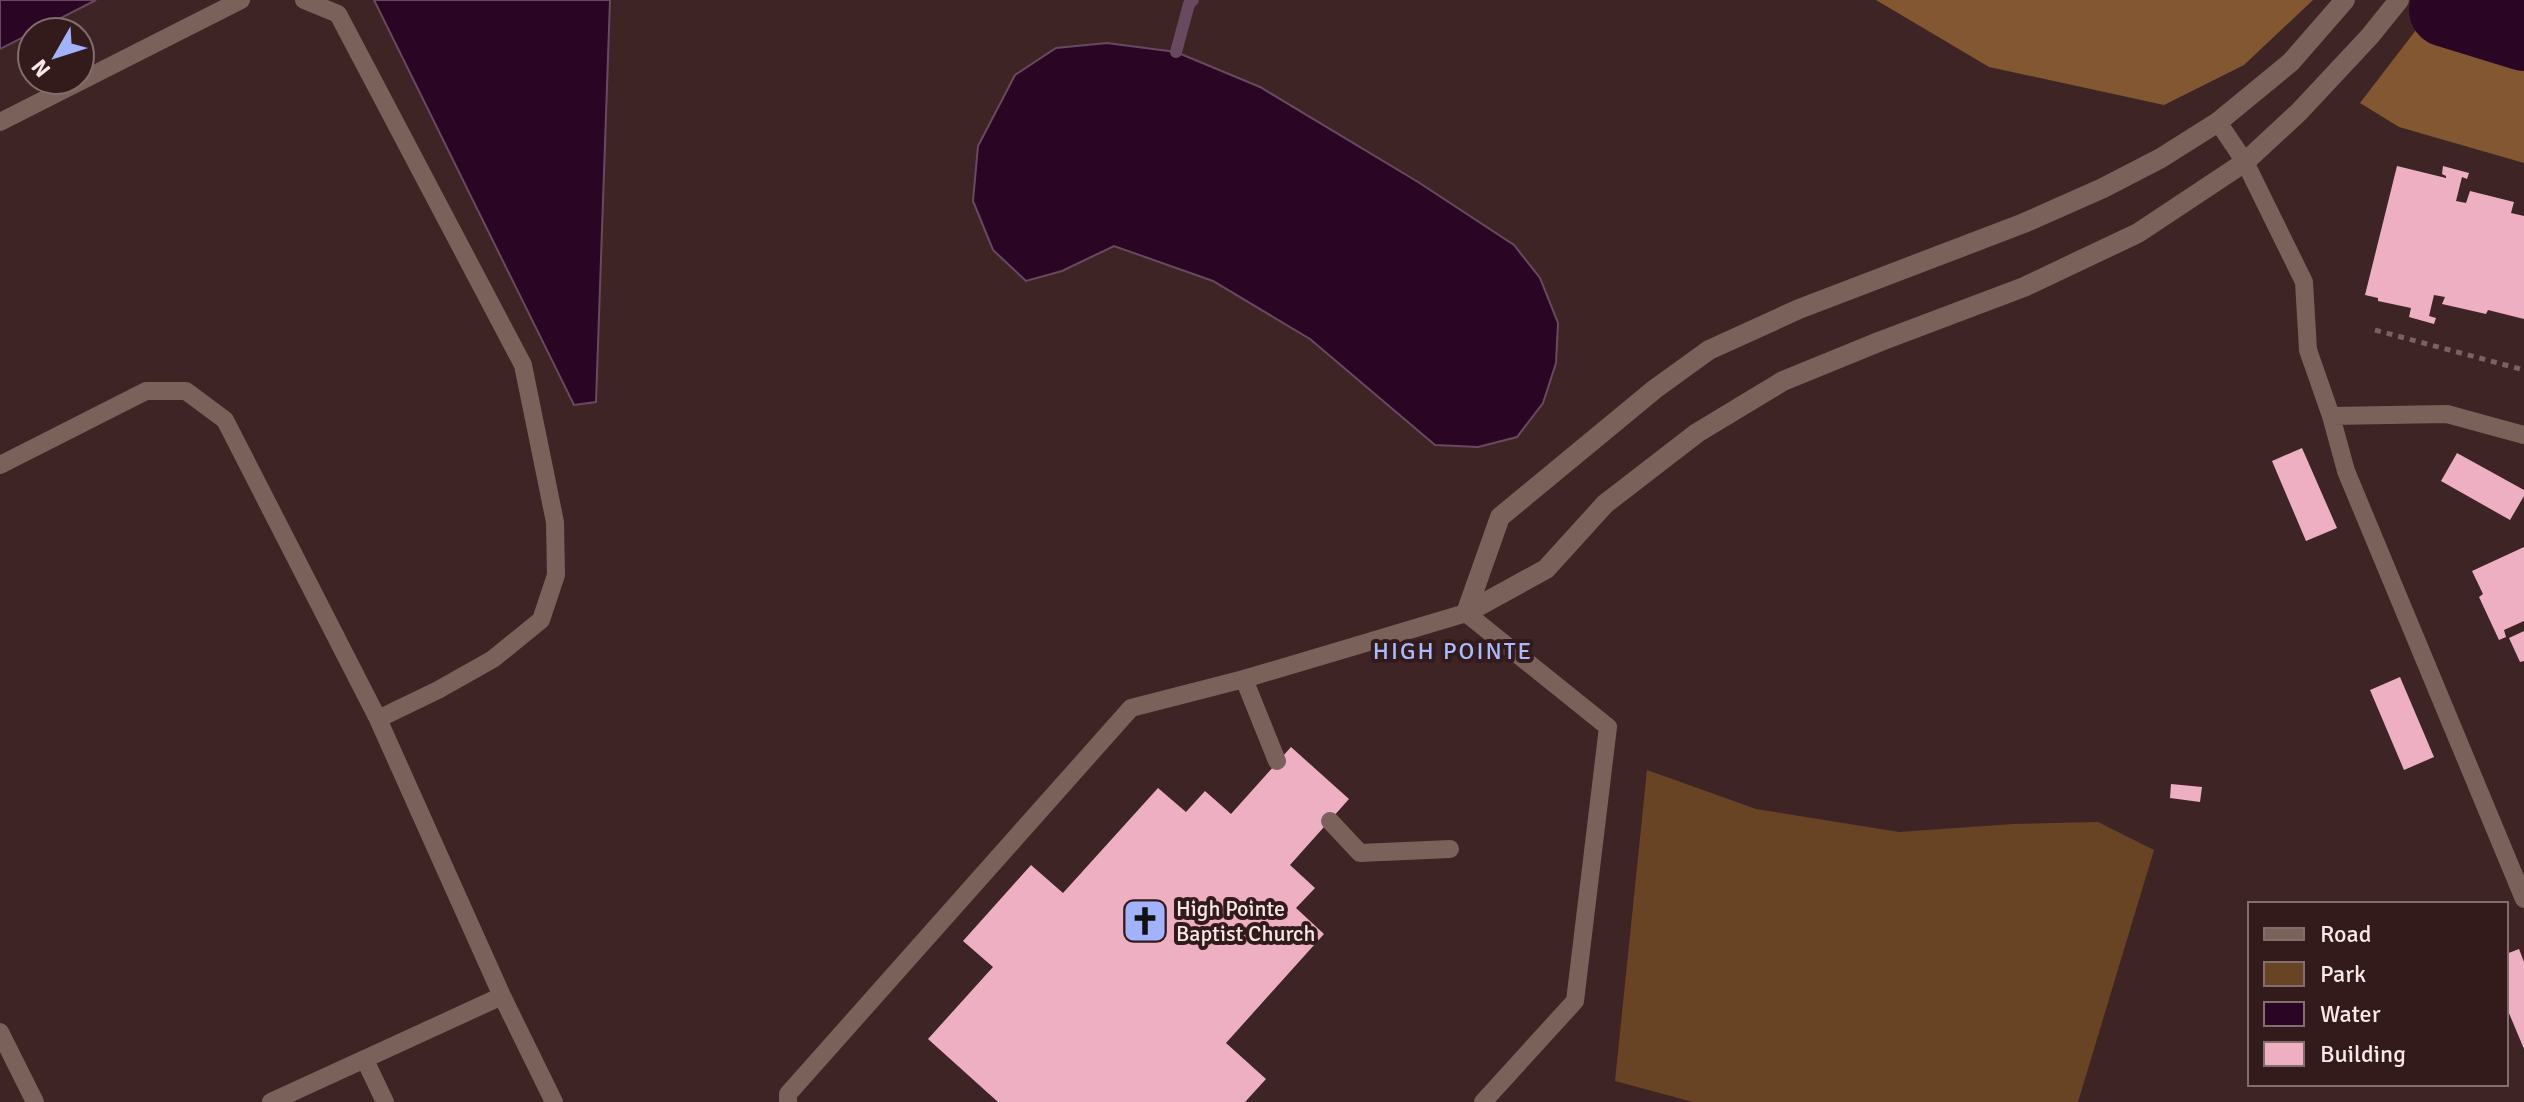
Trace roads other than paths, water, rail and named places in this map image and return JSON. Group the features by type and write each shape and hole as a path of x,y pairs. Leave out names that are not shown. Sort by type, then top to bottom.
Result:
{"street":[{"path":"1466,613 1500,517 1655,389 1709,350 1799,309 2024,223 2161,158 2218,122 2291,62 2345,0"},
{"path":"1466,613 1546,569 1605,504 1697,433 1783,381 2024,287 2138,233 2245,162 2299,112 2399,0"}],"lane":[{"path":"0,122 241,0"},
{"path":"304,0 338,14 523,365 555,522 556,575 541,620 493,659 378,719"},
{"path":"2218,122 2245,162 2304,282 2308,350 2346,471 2524,899"},
{"path":"0,465 146,391 186,391 225,420 378,719 502,996 554,1102"},
{"path":"2331,416 2447,414 2524,435"},
{"path":"788,1102 788,1094 1131,708 1244,679 1466,613 1608,727 1575,1001 1483,1102"},
{"path":"1244,679 1277,761"},
{"path":"1330,821 1360,853 1450,849"},
{"path":"271,1102 502,996"},
{"path":"0,1032 35,1102"},
{"path":"365,1060 385,1102"}],"water":[{"path":"0,0 96,0 65,16 16,16 16,41 0,49"},
{"path":"374,0 610,0 596,402 574,405"},
{"path":"1107,43 1176,52 1260,87 1418,182 1514,245 1540,278 1558,323 1556,363 1543,403 1517,437 1478,447 1435,445 1310,339 1213,281 1114,246 1062,271 1026,281 993,250 973,201 978,146 1015,75 1056,48"}],"waterway":[{"path":"1176,52 1189,4 1193,0"},
{"path":"2446,10 2524,34"}],"place":[{"name":"High Pointe Baptist Church","path":"1145,921"}],"district":[{"name":"HIGH POINTE","path":"1453,651"}]}
